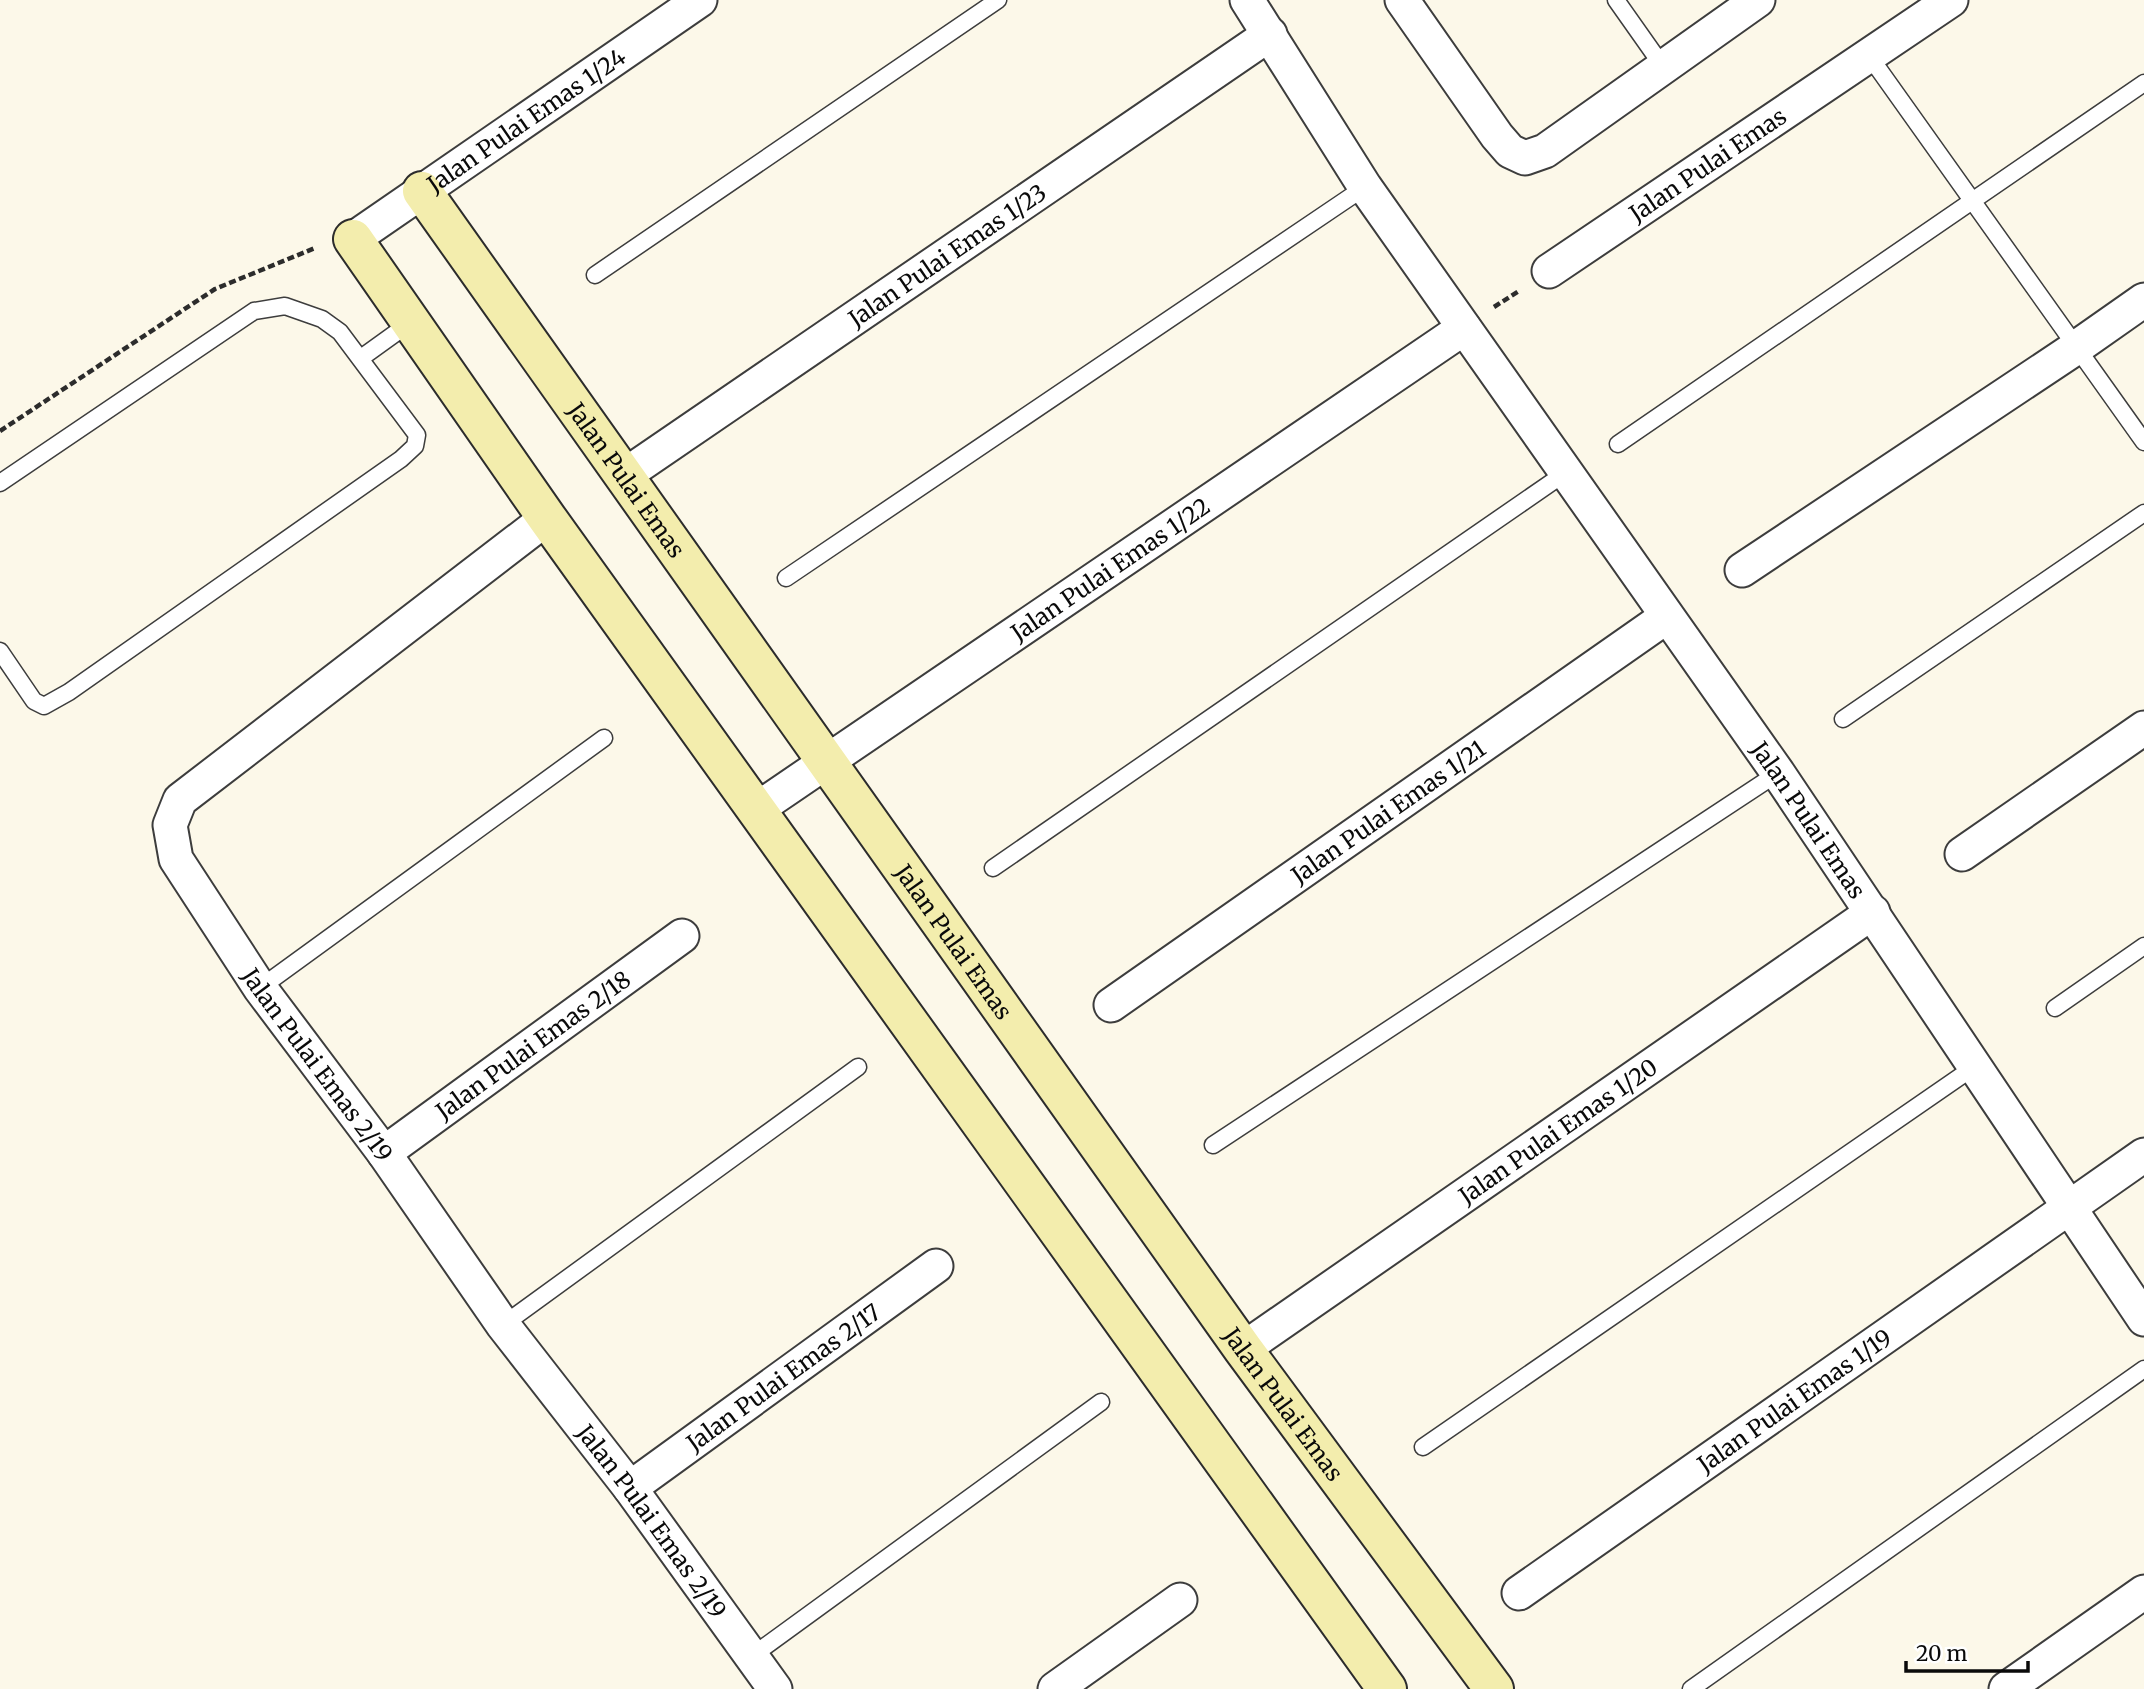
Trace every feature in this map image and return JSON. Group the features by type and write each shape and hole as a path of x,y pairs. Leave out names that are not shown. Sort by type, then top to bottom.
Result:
{"street":[{"name":"Jalan Pulai Emas 1/24","path":"353,239 700,0"},
{"name":"Jalan Pulai Emas","path":"1247,0 1365,187 1778,773 2144,1319"},
{"path":"1402,0 1497,136 1510,151 1525,158 1545,151 1758,0"},
{"name":"Jalan Pulai Emas","path":"1549,271 1951,0"},
{"name":"Jalan Pulai Emas 1/23","path":"625,475 1270,34"},
{"name":"Jalan Pulai Emas","path":"422,191 1243,1349 1494,1689"},
{"path":"353,239 547,518 1387,1689"},
{"path":"1742,570 2144,300"},
{"name":"Jalan Pulai Emas 1/22","path":"757,809 1464,328"},
{"name":"Jalan Pulai Emas 2/19","path":"547,518 180,800 170,825 176,859 260,988 384,1153 503,1325 630,1488 775,1689"},
{"name":"Jalan Pulai Emas 1/21","path":"1111,1005 1666,617"},
{"path":"1962,855 2144,728"},
{"name":"Jalan Pulai Emas 1/20","path":"1243,1349 1873,912"},
{"name":"Jalan Pulai Emas 2/18","path":"384,1153 682,936"},
{"name":"Jalan Pulai Emas 1/19","path":"1519,1593 2144,1155"},
{"name":"Jalan Pulai Emas 2/17","path":"630,1488 936,1266"},
{"path":"2006,1689 2144,1592"},
{"path":"1055,1689 1180,1600"}],"lane":[{"path":"595,275 998,0"},
{"path":"1616,0 1664,68"},
{"path":"1870,57 2144,442"},
{"path":"1618,444 2144,83"},
{"path":"786,578 1365,187"},
{"path":"0,483 254,311 285,306 322,319 340,332 417,435 415,446 401,459 69,692 44,706 34,701 0,651"},
{"path":"361,358 411,322"},
{"path":"993,868 1567,471"},
{"path":"1843,719 2144,513"},
{"path":"260,988 604,738"},
{"path":"1213,1145 1778,773"},
{"path":"2055,1008 2144,946"},
{"path":"503,1325 858,1067"},
{"path":"1423,1447 1974,1067"},
{"path":"1690,1689 2144,1369"},
{"path":"752,1656 1101,1402"}],"path":[{"path":"0,430 215,289 306,250 353,239"},
{"path":"1464,328 1549,271"}]}
